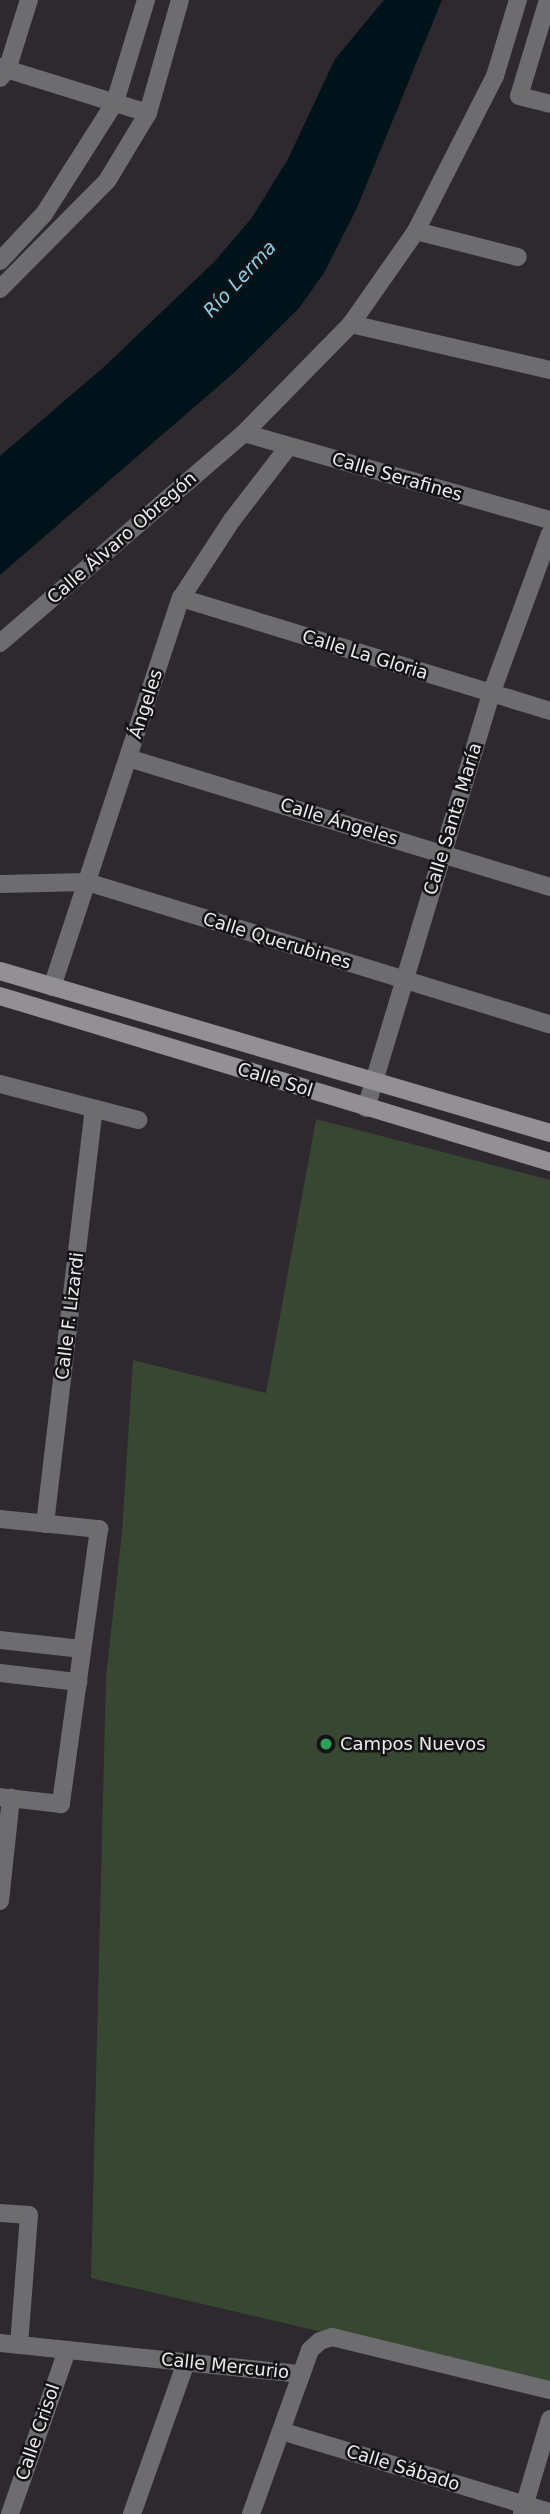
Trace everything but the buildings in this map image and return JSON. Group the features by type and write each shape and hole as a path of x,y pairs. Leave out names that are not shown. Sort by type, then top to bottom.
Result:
{"street":[{"path":"29,0 3,71 148,113"},
{"path":"0,261 44,214 115,102 146,0"},
{"path":"0,289 107,181 148,113 180,0"},
{"name":"Calle Álvaro Obregón","path":"0,643 244,433 351,324 416,231 495,76 518,0"},
{"path":"548,0 519,96 550,104"},
{"path":"416,231 518,257"},
{"path":"351,324 550,370"},
{"name":"Calle Serafines","path":"244,433 550,520"},
{"name":"Ángeles","path":"52,988 181,598 232,520 289,446"},
{"name":"Calle Santa María","path":"366,1108 491,694 550,534"},
{"name":"Calle La Gloria","path":"181,598 550,711"},
{"name":"Calle Ángeles","path":"128,758 550,887"},
{"name":"Calle Querubines","path":"0,884 86,882 550,1024"},
{"name":"Calle Sol","path":"0,971 550,1133"},
{"name":"Calle Sol","path":"0,996 550,1162"},
{"path":"0,1084 138,1120"},
{"name":"Calle F. Lizardi","path":"45,1524 94,1109"},
{"path":"0,1519 99,1530 61,1804 5,1798 0,1901"},
{"path":"0,1640 82,1649"},
{"path":"0,1673 78,1682"},
{"path":"0,2213 29,2215 19,2345"},
{"name":"Calle Mercurio","path":"0,2343 300,2374 310,2350 332,2337 550,2390"},
{"name":"Calle Crisol","path":"10,2514 67,2350"},
{"path":"132,2514 186,2362"},
{"path":"251,2514 300,2374"},
{"path":"523,2509 550,2419"},
{"name":"Calle Sábado","path":"281,2431 523,2509 550,2512"}],"green space":[{"name":"Campos Nuevos","path":"316,1119 550,1180 550,2385 91,2278 106,1677 122,1532 133,1360 266,1393"}],"water":[{"name":"Río Lerma","path":"384,0 442,0 356,210 324,273 299,308 236,371 0,575 0,456 105,366 214,262 251,219 288,159 335,59"}],"place":[{"name":"Campos Nuevos","path":"326,1744"}]}
